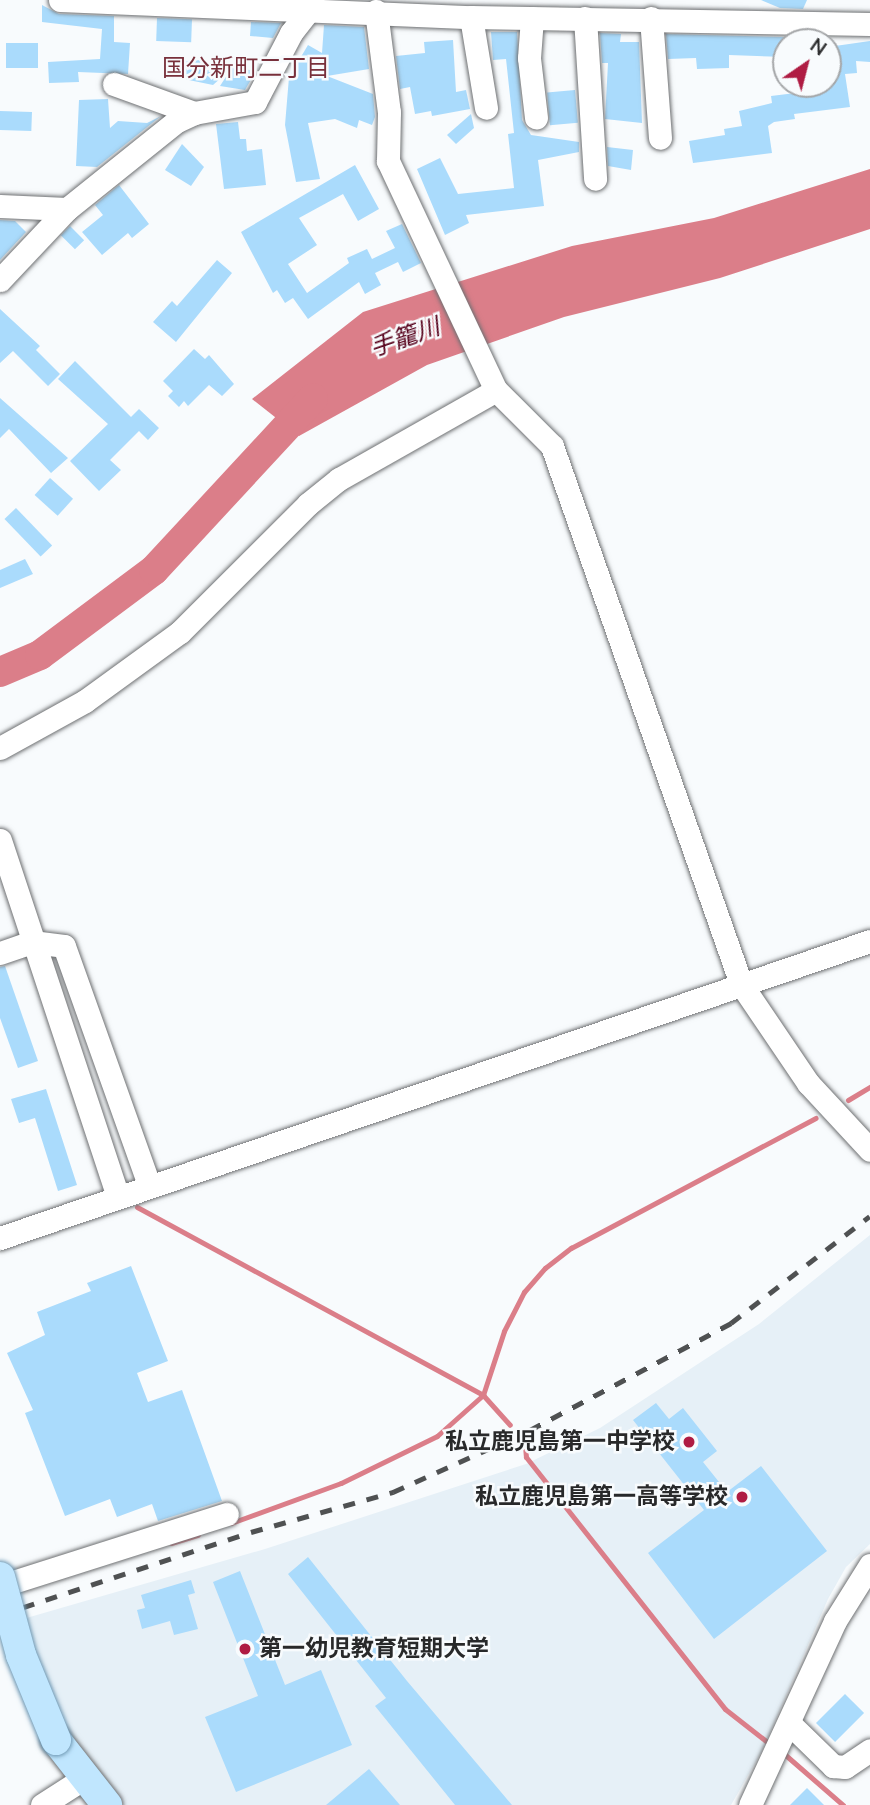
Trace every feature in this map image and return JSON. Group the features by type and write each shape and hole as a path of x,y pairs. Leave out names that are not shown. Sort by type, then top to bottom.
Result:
{"main road":[{"path":"0,1577 21,1655 56,1740 107,1805"}],"street":[{"path":"60,0 312,6 501,18 585,18 633,11 870,24"},
{"path":"0,279 67,209 177,121 194,113 255,102 312,6"},
{"path":"376,11 389,112 388,161 494,386 544,437 556,457 741,984 808,1083 870,1150"},
{"path":"633,11 660,138"},
{"path":"471,17 486,108"},
{"path":"532,18 529,58 536,118"},
{"path":"585,18 595,179"},
{"path":"114,84 194,113"},
{"path":"0,206 67,209"},
{"path":"0,748 85,701 180,632 308,504 339,479 494,386"},
{"path":"0,840 118,1196"},
{"path":"0,1238 149,1185 591,1040 741,984 870,941"},
{"path":"0,953 32,942 64,946 149,1185"},
{"path":"0,1586 227,1514"},
{"path":"750,1805 787,1731 835,1621 870,1565"},
{"path":"787,1731 833,1766 845,1767 870,1750"},
{"path":"42,1805 84,1778"}],"shaded area":[{"path":"870,1235 870,1544 846,1567 828,1599 762,1751 731,1805 124,1805 65,1730 23,1619 265,1549 526,1464 600,1428 759,1324"}],"water":[{"path":"870,169 870,229 720,278 564,317 427,365 299,436 252,399 363,312 572,246 714,218"}],"building":[{"path":"761,0 807,0 803,9 780,8"},
{"path":"42,5 59,14 114,16 114,42 130,43 128,74 78,72 79,82 49,83 48,62 100,59 102,29 42,22"},
{"path":"157,18 192,19 191,42 156,41"},
{"path":"251,22 281,23 273,38 250,36"},
{"path":"324,25 364,27 369,69 327,76 373,94 375,117 372,125 359,120 357,128 335,119 308,123 320,179 296,182 285,125 289,77 308,45 322,53"},
{"path":"491,32 517,32 522,120 531,135 579,142 579,152 538,160 544,206 466,215 469,223 445,235 417,169 440,158 458,194 514,188 508,134 514,133 506,59 493,60"},
{"path":"600,33 621,34 620,42 639,42 642,123 605,119 608,63 602,63"},
{"path":"666,34 772,37 772,57 729,55 729,68 697,69 696,58 668,59"},
{"path":"453,40 456,92 466,90 470,109 432,116 431,111 415,114 410,87 400,89 396,56 425,53 424,42"},
{"path":"870,41 870,62 856,61 857,73 845,74 850,107 794,114 795,119 774,122 768,126 772,153 693,163 689,141 725,135 724,129 742,126 739,111 772,103 771,96 842,98 842,45"},
{"path":"6,43 38,43 38,68 6,68"},
{"path":"201,60 256,71 245,90 220,86 231,69 213,85 179,78 179,62"},
{"path":"575,90 578,123 550,125 547,92"},
{"path":"108,99 110,128 118,121 147,123 161,116 97,167 76,166 79,100"},
{"path":"0,111 32,112 31,131 0,130"},
{"path":"471,114 474,128 456,144 447,135"},
{"path":"238,122 240,139 246,139 247,151 262,149 266,185 224,189 216,124"},
{"path":"182,144 204,167 191,186 165,170"},
{"path":"607,147 633,150 631,170 608,166"},
{"path":"355,165 379,209 358,221 343,194 299,218 317,245 288,264 307,293 349,263 347,258 367,249 372,259 395,248 386,231 402,224 421,263 403,272 398,262 375,273 381,285 365,294 359,282 308,319 293,298 285,303 277,290 273,293 241,232"},
{"path":"119,185 149,224 132,238 128,233 102,255 82,232 103,215 95,205"},
{"path":"0,220 15,221 26,232 0,260"},
{"path":"70,226 84,240 75,249 61,235"},
{"path":"217,260 232,273 176,342 153,322 172,301 177,306"},
{"path":"0,309 40,346 36,350 60,374 48,386 13,351 0,363"},
{"path":"194,349 205,359 209,355 234,384 222,396 209,385 188,406 184,401 179,407 168,396 173,391 163,381"},
{"path":"75,361 131,417 139,409 159,428 148,440 139,431 110,460 121,470 99,491 70,461 108,424 58,379"},
{"path":"0,398 68,458 51,473 9,429 0,438"},
{"path":"50,478 73,499 58,516 35,495"},
{"path":"16,508 52,545 41,557 4,519"},
{"path":"25,559 33,574 0,588 0,570"},
{"path":"5,966 38,1061 18,1068 0,1018 0,967"},
{"path":"46,1089 77,1185 58,1191 35,1118 19,1123 11,1099"},
{"path":"131,1266 168,1361 137,1373 148,1402 182,1390 222,1501 158,1521 152,1504 117,1517 110,1499 65,1516 25,1413 33,1410 7,1353 45,1335 37,1312 91,1291 87,1283"},
{"path":"656,1403 669,1419 683,1408 717,1451 703,1462 727,1492 761,1466 827,1551 714,1639 648,1553 704,1510 633,1420"},
{"path":"308,1557 407,1681 512,1805 455,1805 375,1706 386,1698 288,1574"},
{"path":"240,1571 285,1685 321,1670 352,1745 236,1792 205,1717 258,1696 213,1582"},
{"path":"191,1580 195,1593 188,1595 198,1629 174,1635 170,1621 142,1629 137,1610 145,1608 141,1595"},
{"path":"845,1694 864,1713 835,1742 816,1723"},
{"path":"369,1769 400,1805 326,1805"},
{"path":"807,1788 824,1805 790,1805"}],"waterway":[{"name":"手籠川","path":"0,672 40,655 154,570 313,398"},
{"path":"848,1100 870,1087"},
{"path":"231,1523 341,1483 437,1436 483,1395 504,1331 524,1292 545,1268 571,1248 816,1118"},
{"path":"137,1207 483,1395 510,1425"},
{"path":"525,1446 526,1457 725,1709 771,1745"},
{"path":"171,1543 198,1535"},
{"path":"782,1752 843,1805"}],"railway":[{"path":"0,1615 251,1532 393,1492 530,1430 731,1323 870,1216"}],"place":[{"name":"私立鹿児島第一中学校","path":"689,1442"},
{"name":"私立鹿児島第一高等学校","path":"742,1497"},
{"name":"第一幼児教育短期大学","path":"245,1649"}],"district":[{"name":"国分新町二丁目","path":"246,69"}]}
